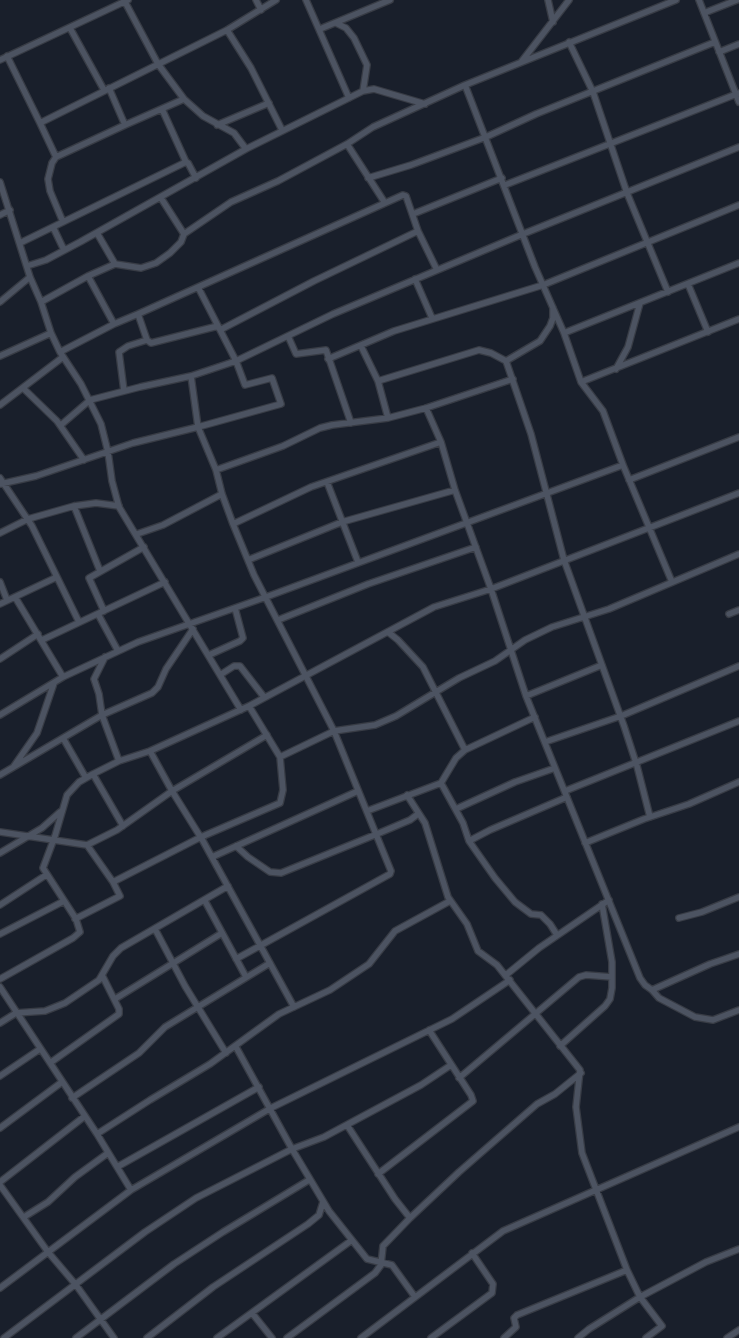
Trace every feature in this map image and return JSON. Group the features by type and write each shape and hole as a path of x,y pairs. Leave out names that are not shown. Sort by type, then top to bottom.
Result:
{"street":[{"path":"256,0 261,10"},
{"path":"40,124 106,89 228,30 276,0"},
{"path":"306,0 350,98"},
{"path":"320,29 390,0"},
{"path":"548,0 553,22"},
{"path":"521,62 569,0"},
{"path":"41,302 88,276 115,264 141,268 156,263 170,254 181,242 184,234 231,202 347,144 373,128 466,85 569,42 676,0"},
{"path":"698,0 737,93 739,102"},
{"path":"704,13 737,0"},
{"path":"0,60 125,1 158,64 184,99 203,116 234,133 246,149"},
{"path":"336,23 346,28 361,51 367,65 363,91"},
{"path":"70,28 106,89 125,125"},
{"path":"228,30 251,68 282,130"},
{"path":"569,42 593,92 609,144 627,193 668,292"},
{"path":"368,178 411,165 486,137 715,42"},
{"path":"719,52 739,44"},
{"path":"7,56 56,157"},
{"path":"466,85 543,285 564,333 581,382 603,411 629,480 672,582"},
{"path":"27,266 64,250 97,233 246,149 363,91 374,89 425,104"},
{"path":"505,185 737,93"},
{"path":"63,222 50,191 48,179 52,163 56,157 184,99"},
{"path":"217,124 269,103"},
{"path":"162,109 186,162 196,178"},
{"path":"347,144 385,203"},
{"path":"61,425 90,400 191,376 236,361 333,314 415,279 739,147"},
{"path":"20,243 186,162"},
{"path":"413,214 502,178"},
{"path":"0,182 30,277 41,302 51,333 61,354 90,400 101,424 108,452 112,481 119,506 209,655 240,710"},
{"path":"0,405 23,388 61,354 114,324 405,195 418,231 437,270"},
{"path":"161,198 184,234"},
{"path":"328,359 361,346 387,333 543,285 739,205"},
{"path":"0,215 10,210"},
{"path":"53,227 64,250"},
{"path":"138,314 147,340 151,343 219,328 418,231"},
{"path":"97,233 115,264"},
{"path":"564,333 739,263"},
{"path":"88,276 114,324"},
{"path":"0,302 30,277"},
{"path":"415,279 432,318"},
{"path":"688,284 708,332"},
{"path":"2,484 108,452 281,404 272,378 246,385 236,361 198,287"},
{"path":"616,369 628,347 640,303"},
{"path":"506,361 540,341 550,326 553,318 553,308"},
{"path":"581,382 739,319"},
{"path":"0,356 51,333"},
{"path":"288,336 295,353 324,350 351,423"},
{"path":"124,391 119,352 128,346 147,340"},
{"path":"361,346 378,381 388,418"},
{"path":"378,381 479,350 491,353 506,361 531,434 564,560 621,716 636,763 650,817"},
{"path":"191,376 198,427 216,470 222,494 233,524 248,560 305,677 334,731 391,869 390,874 236,959"},
{"path":"216,470 283,446 320,428 388,418 426,408 513,379"},
{"path":"23,388 61,425 84,460"},
{"path":"426,408 441,442 455,490 468,522 526,696 640,978 645,985 660,998 696,1017 713,1020 739,1010"},
{"path":"629,480 739,437"},
{"path":"233,524 298,492 441,442"},
{"path":"0,715 63,677 118,651 189,623 266,597 623,465"},
{"path":"0,478 2,484 28,519 79,622"},
{"path":"327,482 358,562"},
{"path":"248,560 342,522 455,490"},
{"path":"0,979 78,934 80,930 64,901 42,868 53,841 64,801 71,789 86,778 119,761 150,751 249,706 434,607 491,589 739,493"},
{"path":"137,534 163,525 222,494"},
{"path":"0,533 28,519 74,506 96,503 119,506"},
{"path":"74,506 100,572"},
{"path":"104,611 88,579 144,547"},
{"path":"278,620 368,584 476,547"},
{"path":"280,757 334,731 375,725 396,716 436,691 495,660 525,640 552,627 609,609 739,554"},
{"path":"0,604 57,577"},
{"path":"0,582 7,600"},
{"path":"42,640 165,582"},
{"path":"15,597 63,677"},
{"path":"209,655 240,641 243,638 235,608"},
{"path":"729,614 739,610"},
{"path":"98,614 118,651"},
{"path":"0,774 13,768 102,715 156,690 166,669 193,629"},
{"path":"388,632 398,640 423,667 465,750"},
{"path":"0,659 38,634"},
{"path":"105,657 94,677 99,694 102,715 119,761"},
{"path":"526,696 602,665"},
{"path":"220,675 234,666 240,666 264,697"},
{"path":"544,742 621,716 739,666"},
{"path":"13,768 37,732 54,683"},
{"path":"114,882 201,837 280,803 283,790 280,757 249,706"},
{"path":"367,811 442,783 456,758 465,750 535,717"},
{"path":"469,841 566,794 636,763 739,721"},
{"path":"0,832 87,845 100,840 123,826 172,791 267,735"},
{"path":"63,738 86,778"},
{"path":"150,751 172,791 201,837 294,1007"},
{"path":"456,809 515,782 555,768"},
{"path":"93,774 123,826"},
{"path":"586,843 650,817 689,804 739,782"},
{"path":"442,783 456,809 469,841 495,878 515,902 531,914 541,915 550,924 557,935"},
{"path":"212,857 358,791"},
{"path":"407,795 428,832 442,881 450,901 467,924 478,951 494,961 506,975 560,1046 577,1064 581,1072 576,1107 582,1153 627,1270 640,1297 662,1326 646,1338"},
{"path":"0,853 52,821 62,810"},
{"path":"236,846 248,857 270,872 281,873 410,820 418,814"},
{"path":"75,919 119,898 120,895 114,882 87,845"},
{"path":"0,905 46,875"},
{"path":"0,1023 16,1013 45,1011 65,1003 95,983 102,975 116,952 205,901 228,886"},
{"path":"679,918 739,897"},
{"path":"506,975 557,935 609,900"},
{"path":"0,934 64,901"},
{"path":"205,901 246,977"},
{"path":"97,1134 226,1053 271,1019 330,990 369,964 395,931 450,901"},
{"path":"560,1046 605,1006 610,999 612,962 602,904"},
{"path":"155,929 173,963 226,1053"},
{"path":"115,999 222,933"},
{"path":"652,990 710,964 739,954"},
{"path":"72,1098 140,1053 158,1032 270,963"},
{"path":"50,1063 118,1016 120,1012 115,999 102,975"},
{"path":"459,1078 579,977 586,975 612,977"},
{"path":"0,1288 131,1190 271,1108 429,1030 474,1005 510,980"},
{"path":"0,987 97,1134 131,1190"},
{"path":"378,1174 470,1104 472,1098 429,1030"},
{"path":"236,1046 309,1180 323,1202 367,1259 382,1261 392,1265 415,1297"},
{"path":"0,1076 40,1049"},
{"path":"4,1338 176,1210 292,1149 324,1137 348,1125 421,1085 451,1065"},
{"path":"288,1338 380,1269 383,1246 410,1218 459,1172 537,1104 556,1094 581,1072"},
{"path":"0,1128 62,1082"},
{"path":"117,1167 259,1087"},
{"path":"85,1116 0,1184 48,1252 76,1285 114,1338"},
{"path":"348,1125 378,1174 410,1218"},
{"path":"361,1338 503,1231 739,1127"},
{"path":"24,1217 48,1202 75,1177 108,1153"},
{"path":"76,1338 174,1264 223,1232 309,1180"},
{"path":"147,1338 219,1283 308,1224 319,1215 323,1202"},
{"path":"218,1338 352,1240"},
{"path":"578,1338 589,1329 640,1297 706,1262 739,1249"},
{"path":"431,1338 492,1292 493,1284 472,1253"},
{"path":"504,1338 516,1327 514,1318 517,1315 627,1270"},
{"path":"252,1313 272,1338"},
{"path":"727,1338 739,1330"}]}
